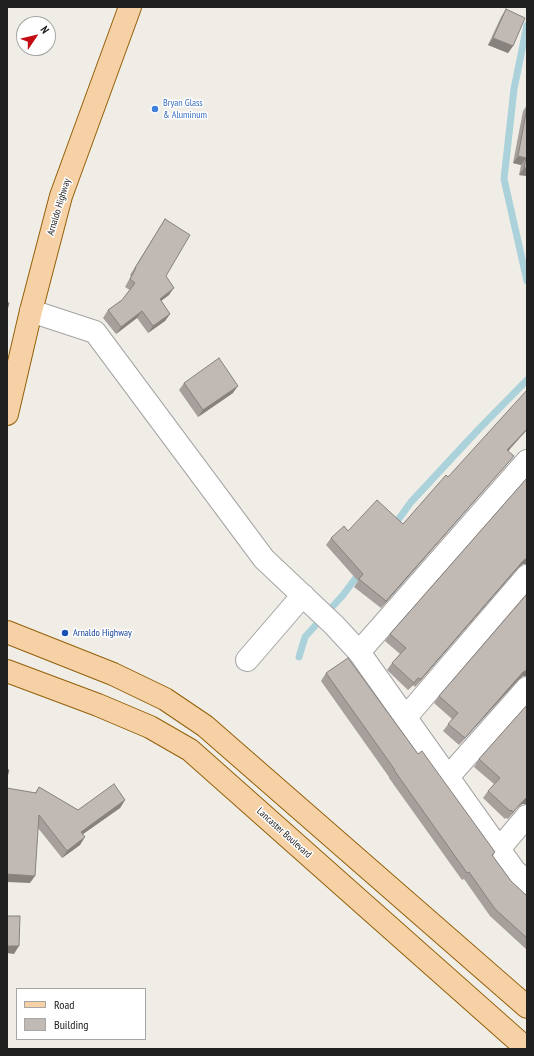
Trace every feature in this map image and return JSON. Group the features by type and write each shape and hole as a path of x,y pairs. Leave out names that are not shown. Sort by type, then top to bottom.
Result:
{"main road":[{"name":"Arnaldo Highway","path":"7,414 31,311 61,196 130,7"},
{"path":"7,632 113,674 165,700 205,726 527,1007"},
{"name":"Lancaster Boulevard","path":"7,671 98,705 150,727 190,750 527,1049"}],"street":[{"path":"31,311 95,332 264,559 334,625 359,652 514,870 527,883"},
{"path":"359,652 527,461"},
{"path":"406,717 527,576"},
{"path":"247,660 303,595"},
{"path":"448,777 527,688"},
{"path":"499,849 527,816"}],"building":[{"path":"506,9 525,18 513,46 493,38"},
{"path":"527,108 527,168 524,168 526,158 518,156"},
{"path":"165,219 190,235 166,276 174,288 160,299 170,314 153,326 142,311 121,327 108,310 122,300 135,283 130,279 135,268"},
{"path":"219,358 238,386 203,410 184,383"},
{"path":"527,390 527,429 507,450 514,456 386,601 359,579 363,574 331,538 344,526 348,531 377,500 403,524 446,475 448,477"},
{"path":"527,478 527,558 421,679 418,678 414,683 392,663 406,648 390,634"},
{"path":"527,594 527,670 523,672 465,738 448,724 458,713 439,696"},
{"path":"348,658 418,754 422,751 495,852 492,855 511,881 527,896 527,938 495,909 469,872 467,873 326,673"},
{"path":"527,705 527,797 513,812 488,791 500,778 479,759"},
{"path":"114,784 125,800 81,832 85,837 67,851 39,815 35,876 7,874 7,788 36,793 39,787 78,810"},
{"path":"7,916 20,916 19,946 7,946"}],"waterway":[{"path":"527,25 514,89 504,179 527,281"},
{"path":"393,527 411,502 527,380"},
{"path":"299,657 305,637 343,595 361,571"}],"place":[{"name":"Bryan Glass & Aluminum","path":"155,109"},
{"name":"Arnaldo Highway","path":"65,633"}]}
